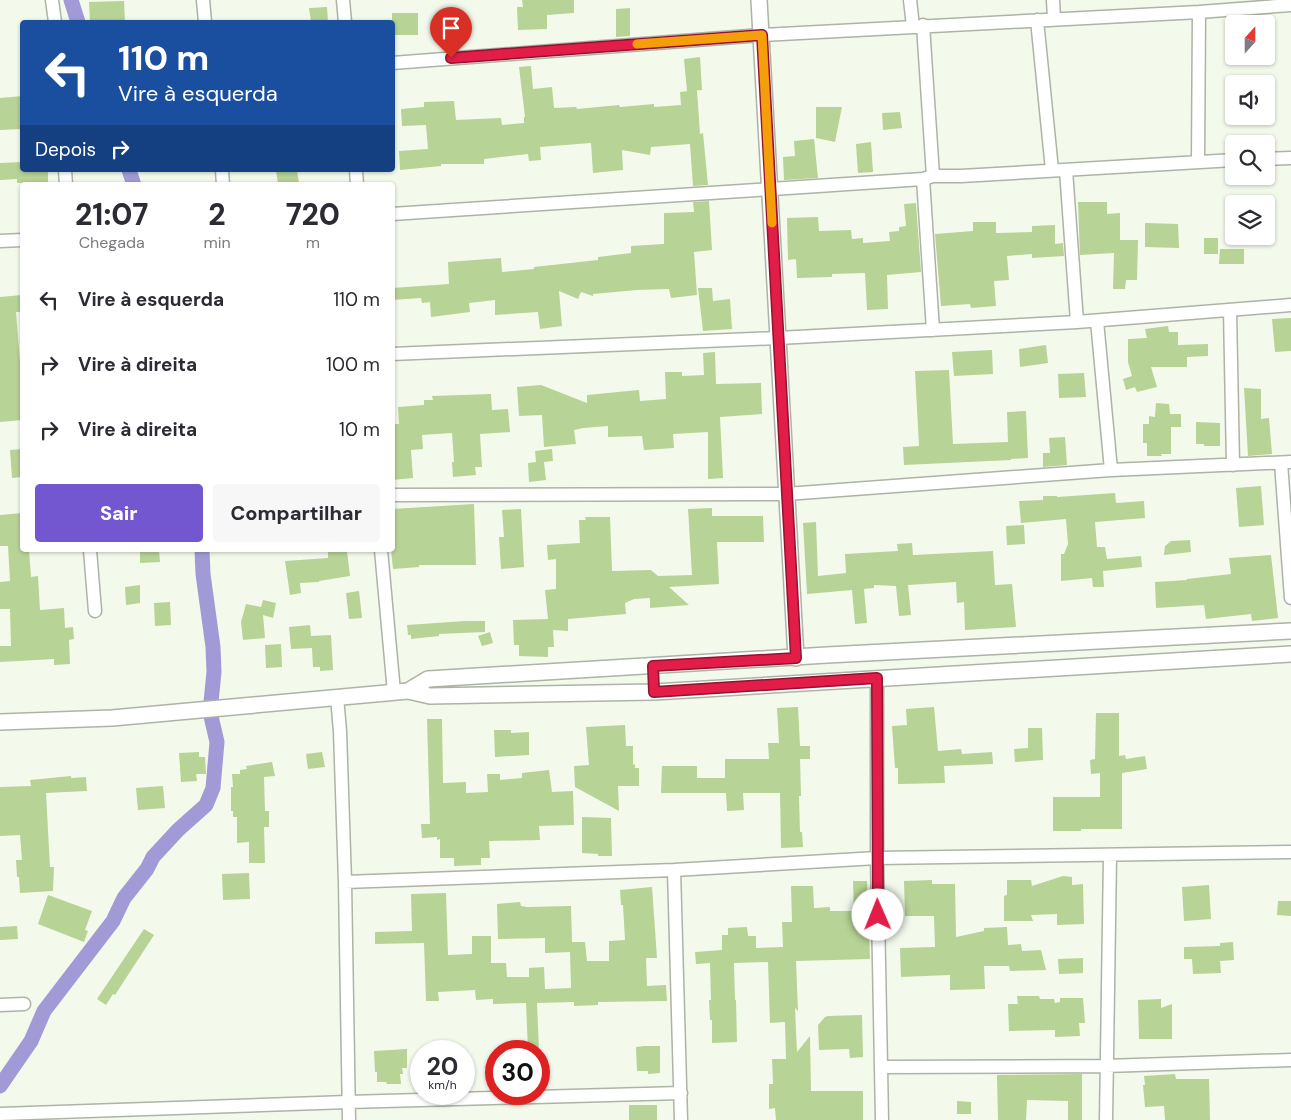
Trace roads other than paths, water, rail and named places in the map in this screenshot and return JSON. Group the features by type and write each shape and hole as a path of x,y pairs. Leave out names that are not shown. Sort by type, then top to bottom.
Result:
{"street":[{"path":"52,0 55,20"},
{"path":"203,0 206,20"},
{"path":"343,0 345,20"},
{"path":"759,0 796,658"},
{"path":"910,0 918,26 928,177 933,330"},
{"path":"1053,0 1054,19"},
{"path":"395,62 762,35 1054,19 1178,6 1199,12 1291,5"},
{"path":"1198,161 1199,12"},
{"path":"1037,20 1052,170"},
{"path":"1275,159 1291,158"},
{"path":"395,214 928,177 1225,160"},
{"path":"1066,170 1077,322"},
{"path":"0,241 20,240"},
{"path":"395,354 933,330 1097,321 1291,305"},
{"path":"1230,310 1233,465"},
{"path":"1097,321 1111,470"},
{"path":"395,495 786,494 1111,470 1286,463 1291,598"},
{"path":"90,552 95,611"},
{"path":"380,552 401,692"},
{"path":"401,692 428,679 1291,631"},
{"path":"0,722 112,718 401,692 430,696 654,692 1291,654"},
{"path":"827,656 830,681"},
{"path":"653,666 654,692"},
{"path":"877,678 877,858 882,1120"},
{"path":"337,697 340,731 349,1120"},
{"path":"344,882 674,870 877,858 1291,852"},
{"path":"1106,1120 1110,856"},
{"path":"674,870 681,1120"},
{"path":"0,1005 24,1004"},
{"path":"881,1067 1106,1066 1291,1060"},
{"path":"0,1114 348,1102 681,1094"}],"waterway":[{"path":"71,0 77,20"},
{"path":"130,172 133,182"},
{"path":"0,1086 31,1041 44,1011 113,921 124,898 147,869 153,857 178,830 206,805 213,788 217,742 210,712 214,672 213,647 203,574 202,552"}]}
